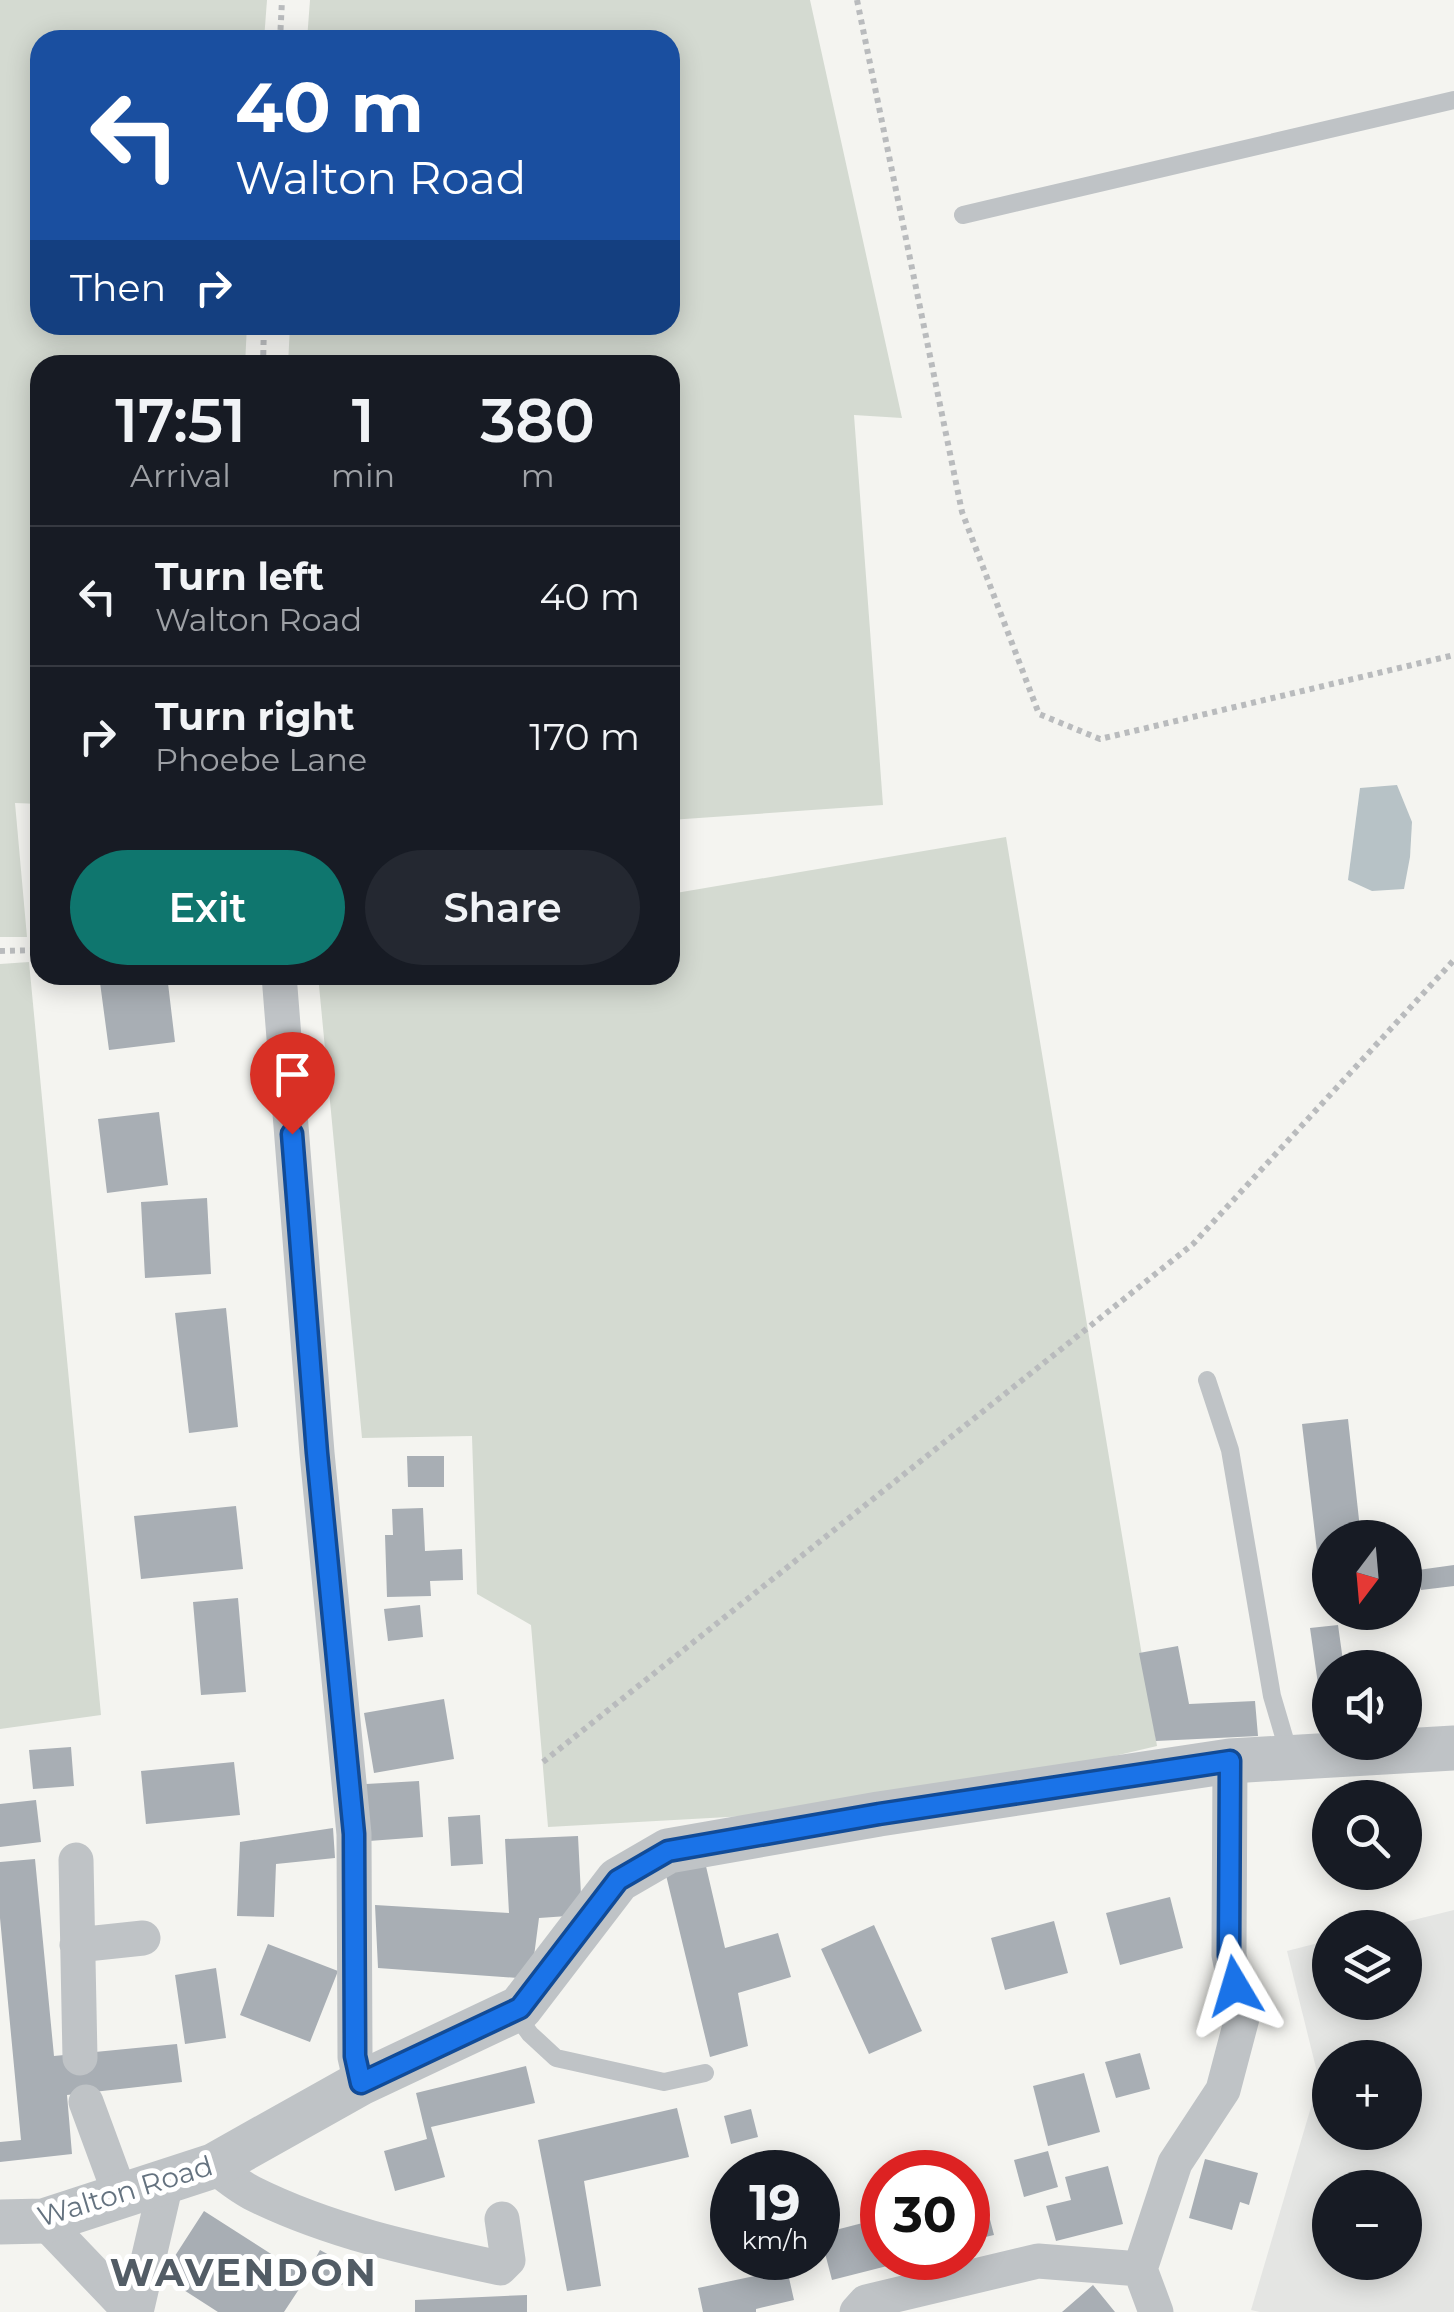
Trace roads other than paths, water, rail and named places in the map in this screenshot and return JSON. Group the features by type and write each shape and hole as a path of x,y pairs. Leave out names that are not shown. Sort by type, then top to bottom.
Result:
{"street":[{"path":"279,985 317,1453 354,1834 355,2056 361,2083"},
{"name":"Walton Road","path":"22,2221 122,2197 213,2166 361,2083 520,2008 618,1880 668,1851 879,1814 1230,1761 1454,1748"},
{"path":"1156,2312 1140,2269 1175,2163 1223,2090 1242,2018 1229,1955 1230,1761"},
{"path":"76,1860 80,2058"},
{"path":"78,1945 142,1938"},
{"path":"86,2102 122,2197"},
{"path":"213,2166 250,2192 331,2226 500,2268 508,2260 502,2219"},
{"path":"22,2221 134,2312 166,2183"},
{"path":"858,2312 866,2302 1038,2261 1140,2269"}],"lane":[{"path":"963,215 1454,100"},
{"path":"1207,1380 1230,1450 1272,1696 1290,1758"},
{"path":"513,2012 556,2058 664,2082 705,2073"}],"district":[{"name":"WAVENDON","path":"244,2272"}]}
